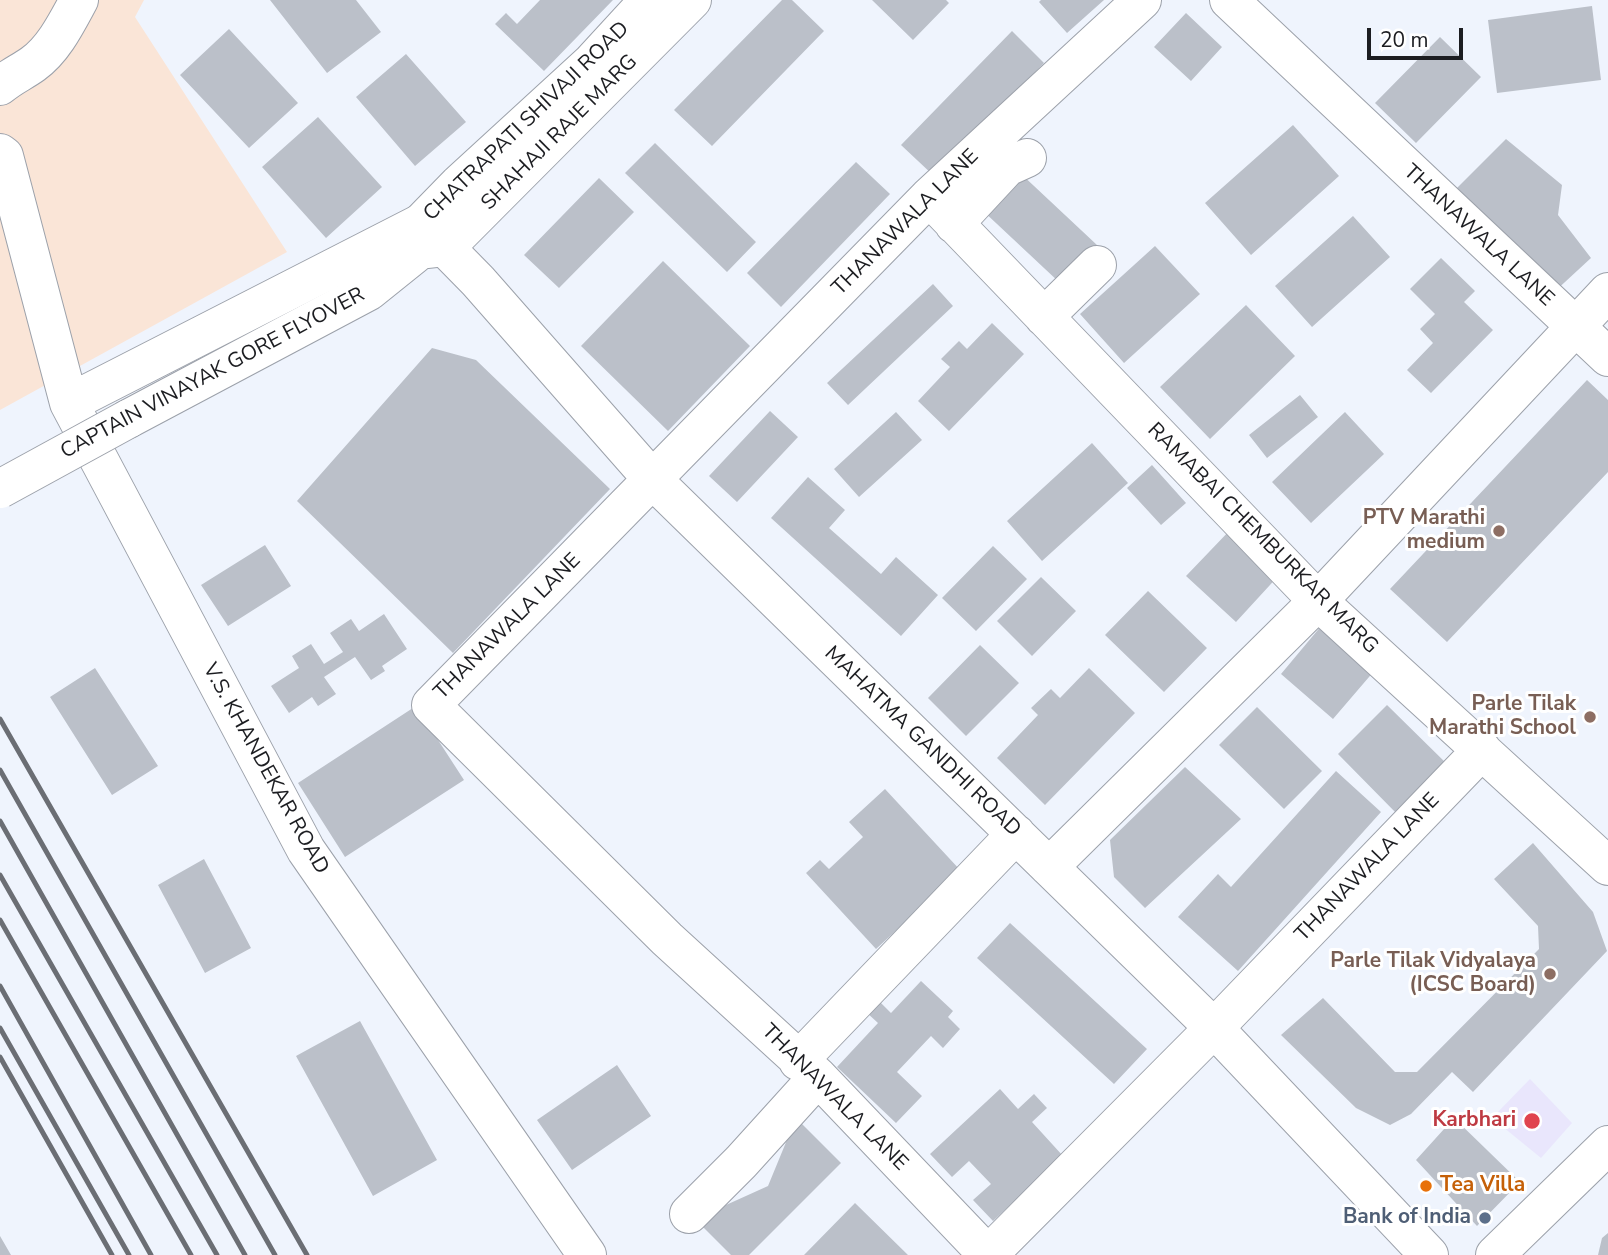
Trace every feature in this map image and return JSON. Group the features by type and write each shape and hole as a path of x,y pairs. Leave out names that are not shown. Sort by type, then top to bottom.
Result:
{"street":[{"path":"0,86 9,77 34,63 62,32 79,0"},
{"name":"CHATRAPATI SHIVAJI ROAD","path":"423,246 459,184 591,63 649,0"},
{"name":"SHAHAJI RAJE MARG","path":"423,246 692,0"},
{"name":"THANAWALA LANE","path":"1142,0 951,210 653,480 431,705 657,929 808,1069 988,1255 1214,1028 1482,750"},
{"name":"THANAWALA LANE","path":"1229,0 1608,358"},
{"name":"V.S. KHANDEKAR ROAD","path":"0,153 4,156 69,403 306,850 587,1255"},
{"path":"1000,239 951,210 1007,167 1027,158"},
{"name":"RAMABAI CHEMBURKAR MARG","path":"951,210 1053,308 1318,601 1608,866"},
{"path":"69,403 423,246"},
{"name":"MAHATMA GANDHI ROAD","path":"423,246 653,480 1214,1028 1429,1255"},
{"name":"CAPTAIN VINAYAK GORE FLYOVER","path":"0,489 350,302 369,291 423,246"},
{"path":"1032,270 1053,308 1097,265"},
{"path":"1049,867 1318,601 1608,292"},
{"path":"689,1214 741,1162 808,1069 1016,834"},
{"path":"1495,1255 1608,1145"}],"shaded area":[{"path":"0,0 144,0 135,17 287,252 0,410"},
{"name":"Karbhari","path":"1530,1079 1572,1123 1541,1158 1492,1118"}],"building":[{"path":"270,0 356,0 381,32 327,73"},
{"path":"540,0 613,0 544,71 495,24 506,13 517,24"},
{"path":"782,0 792,0 824,31 712,146 674,110"},
{"path":"872,0 946,0 949,3 913,40"},
{"path":"1104,0 1067,33 1039,2"},
{"path":"1592,6 1601,80 1497,93 1488,20"},
{"path":"1186,13 1222,47 1191,81 1154,47"},
{"path":"229,29 298,103 249,148 180,75"},
{"path":"1012,31 1044,63 934,176 901,145"},
{"path":"1440,37 1481,77 1416,143 1375,103"},
{"path":"406,54 466,122 415,166 356,97"},
{"path":"318,117 382,187 326,238 262,167"},
{"path":"1293,125 1339,176 1251,255 1205,203"},
{"path":"1506,139 1562,185 1558,215 1591,258 1552,294 1452,193"},
{"path":"655,143 756,242 727,272 625,173"},
{"path":"856,162 890,194 781,307 747,273"},
{"path":"1018,171 1097,245 1060,283 981,209"},
{"path":"599,178 634,212 559,288 524,255"},
{"path":"1353,216 1390,257 1312,327 1275,286"},
{"path":"1155,246 1200,294 1124,363 1080,314"},
{"path":"1441,258 1475,291 1464,302 1493,330 1431,393 1407,370 1433,343 1420,329 1435,314 1410,289"},
{"path":"663,261 750,346 668,431 581,346"},
{"path":"933,284 953,306 848,405 827,383"},
{"path":"1246,305 1295,356 1210,439 1160,387"},
{"path":"992,323 1024,354 949,431 918,401 950,367 941,359 959,341 967,349"},
{"path":"432,348 476,360 610,489 453,653 297,501"},
{"name":"PTV Marathi medium","path":"1587,380 1608,400 1608,472 1447,642 1390,589"},
{"path":"1300,395 1318,417 1267,458 1249,435"},
{"path":"770,411 798,437 737,502 709,476"},
{"path":"896,412 922,440 859,497 834,469"},
{"path":"1345,412 1384,454 1311,523 1272,482"},
{"path":"1092,443 1128,483 1042,561 1007,521"},
{"path":"1152,465 1186,503 1161,525 1127,488"},
{"path":"808,477 845,510 829,528 881,574 896,557 938,595 901,636 771,518"},
{"path":"1232,528 1281,573 1236,622 1186,576"},
{"path":"265,545 291,586 228,626 201,585"},
{"path":"993,546 1027,579 976,631 942,598"},
{"path":"1041,577 1076,611 1032,656 997,621"},
{"path":"1148,591 1207,648 1164,692 1105,635"},
{"path":"384,614 407,649 382,666 385,671 371,680 355,657 324,677 336,694 318,706 312,697 289,713 271,686 299,668 292,656 311,644 324,664 343,652 330,633 351,619 359,631"},
{"path":"1322,625 1375,670 1333,719 1281,674"},
{"path":"980,645 1019,683 966,736 928,698"},
{"path":"95,668 158,766 112,795 50,697"},
{"path":"1089,668 1135,713 1045,805 997,758 1038,715 1031,708 1051,689 1060,698"},
{"path":"1387,705 1449,766 1399,816 1338,754"},
{"path":"416,706 464,780 345,857 298,783"},
{"path":"1257,707 1322,771 1284,809 1219,745"},
{"path":"1185,767 1241,819 1145,908 1114,877 1110,840"},
{"path":"1336,771 1381,812 1238,971 1178,917 1218,874 1231,887"},
{"path":"885,789 961,871 876,949 806,873 820,860 829,869 863,837 849,822"},
{"name":"Parle Tilak Vidyalaya (ICSC Board)","path":"1533,843 1593,912 1607,951 1473,1092 1452,1072 1411,1114 1390,1125 1356,1108 1281,1035 1323,998 1395,1072 1417,1072 1539,949 1538,926 1494,879"},
{"path":"204,859 251,948 205,973 158,885"},
{"path":"1010,923 1147,1049 1114,1084 977,958"},
{"path":"921,981 953,1011 948,1017 960,1029 943,1048 931,1036 897,1072 922,1096 896,1123 837,1067 878,1023 866,1012 878,1000 891,1013"},
{"path":"360,1021 437,1160 373,1196 296,1056"},
{"path":"617,1065 651,1116 572,1170 537,1120"},
{"path":"1000,1089 1018,1109 1034,1094 1047,1108 1032,1122 1063,1156 993,1221 973,1200 991,1184 969,1161 952,1177 930,1154"},
{"path":"796,1118 841,1163 749,1255 731,1255 695,1219 768,1186"},
{"path":"1454,1118 1520,1182 1477,1226 1416,1160"},
{"path":"855,1203 908,1255 804,1255"},
{"path":"1608,1233 1608,1255 1598,1255 1602,1238"},
{"path":"0,1236 11,1255 0,1255"}],"railway":[{"path":"0,719 307,1255"},
{"path":"0,770 275,1255"},
{"path":"0,821 245,1255"},
{"path":"0,875 217,1255"},
{"path":"0,920 191,1255"},
{"path":"0,986 151,1255"},
{"path":"0,1028 129,1255"},
{"path":"0,1057 112,1255"}],"place":[{"name":"PTV Marathi medium","path":"1499,531"},
{"name":"Parle Tilak Marathi School","path":"1590,717"},
{"name":"Parle Tilak Vidyalaya (ICSC Board)","path":"1550,974"},
{"name":"Karbhari","path":"1532,1121"},
{"name":"Tea Villa","path":"1426,1186"},
{"name":"Bank of India","path":"1485,1218"}]}
